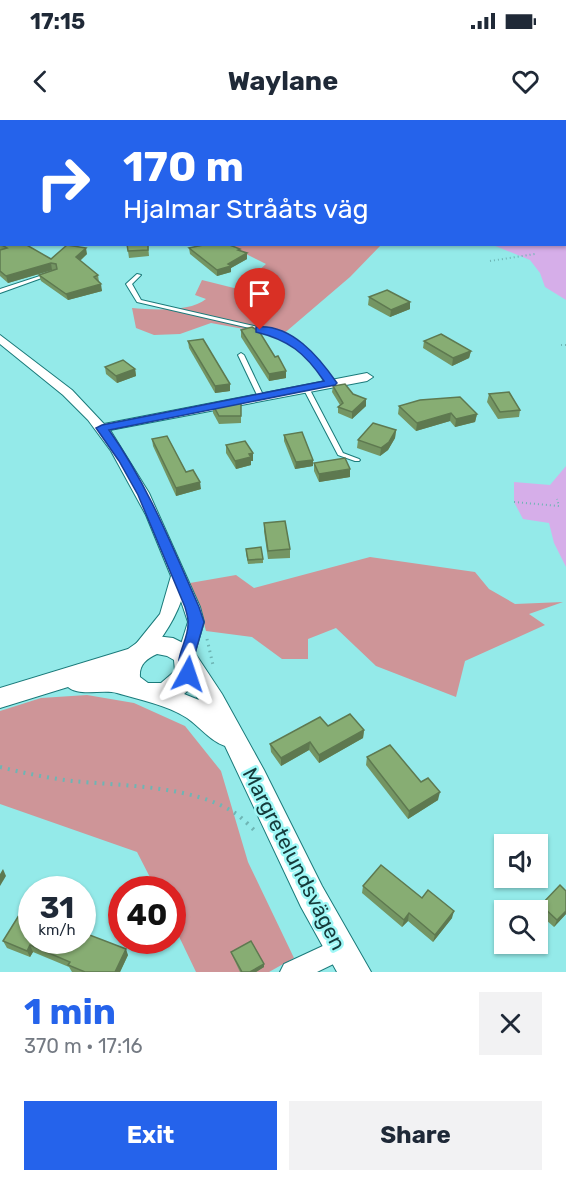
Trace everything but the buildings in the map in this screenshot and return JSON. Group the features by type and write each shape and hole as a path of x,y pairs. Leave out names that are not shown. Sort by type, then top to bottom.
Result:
{"street":[{"path":"0,338 57,384 102,428 125,460 144,495 179,576 196,622 188,661 188,674 178,686 167,692 146,691 130,683 127,675 128,665 167,619 175,600 179,576"},
{"path":"102,428 367,376"},
{"path":"137,654 156,645 166,645 176,648 188,661"},
{"name":"Margretelundsvägen","path":"0,698 137,654"},
{"name":"Margretelundsvägen","path":"188,661 211,696 299,874 347,961"},
{"name":"Margretelundsvägen","path":"39,686 109,681 146,691 195,710 236,745"},
{"path":"292,972 347,961"}],"lane":[{"path":"0,291 55,273"},
{"path":"139,275 129,285 139,301 278,333 291,339 321,368 331,383"},
{"path":"241,355 261,397"},
{"path":"306,388 340,454 357,460"},
{"path":"332,460 340,454"}],"path":[{"path":"490,261 535,254"},
{"path":"561,345 566,345"},
{"path":"514,502 559,506 556,499"},
{"path":"0,767 48,778 192,795 211,800 242,817 258,836"}],"shaded area":[{"path":"380,246 350,277 281,336 211,323 180,334 154,335 136,328 132,308 171,309 191,306 206,299 195,295 202,280 238,289 266,264 232,247"},
{"path":"495,246 566,246 566,300 545,287 540,273 530,260"},
{"path":"566,466 566,567 554,543 549,523 523,519 514,502 514,482 550,485"},
{"path":"370,557 475,572 489,589 515,604 563,602 529,614 545,625 465,661 456,697 376,666 336,628 308,639 308,659 282,659 252,637 206,631 190,583 236,575 254,588"},
{"path":"87,695 134,703 185,726 221,771 248,862 294,958 269,972 196,972 186,951 186,876 149,876 137,852 0,804 0,711 41,698"}],"route":[{"path":"188,674 189,665 186,657 196,622 192,607 144,495 125,460 102,428 331,383 321,368 291,339 278,333 260,330"}]}
